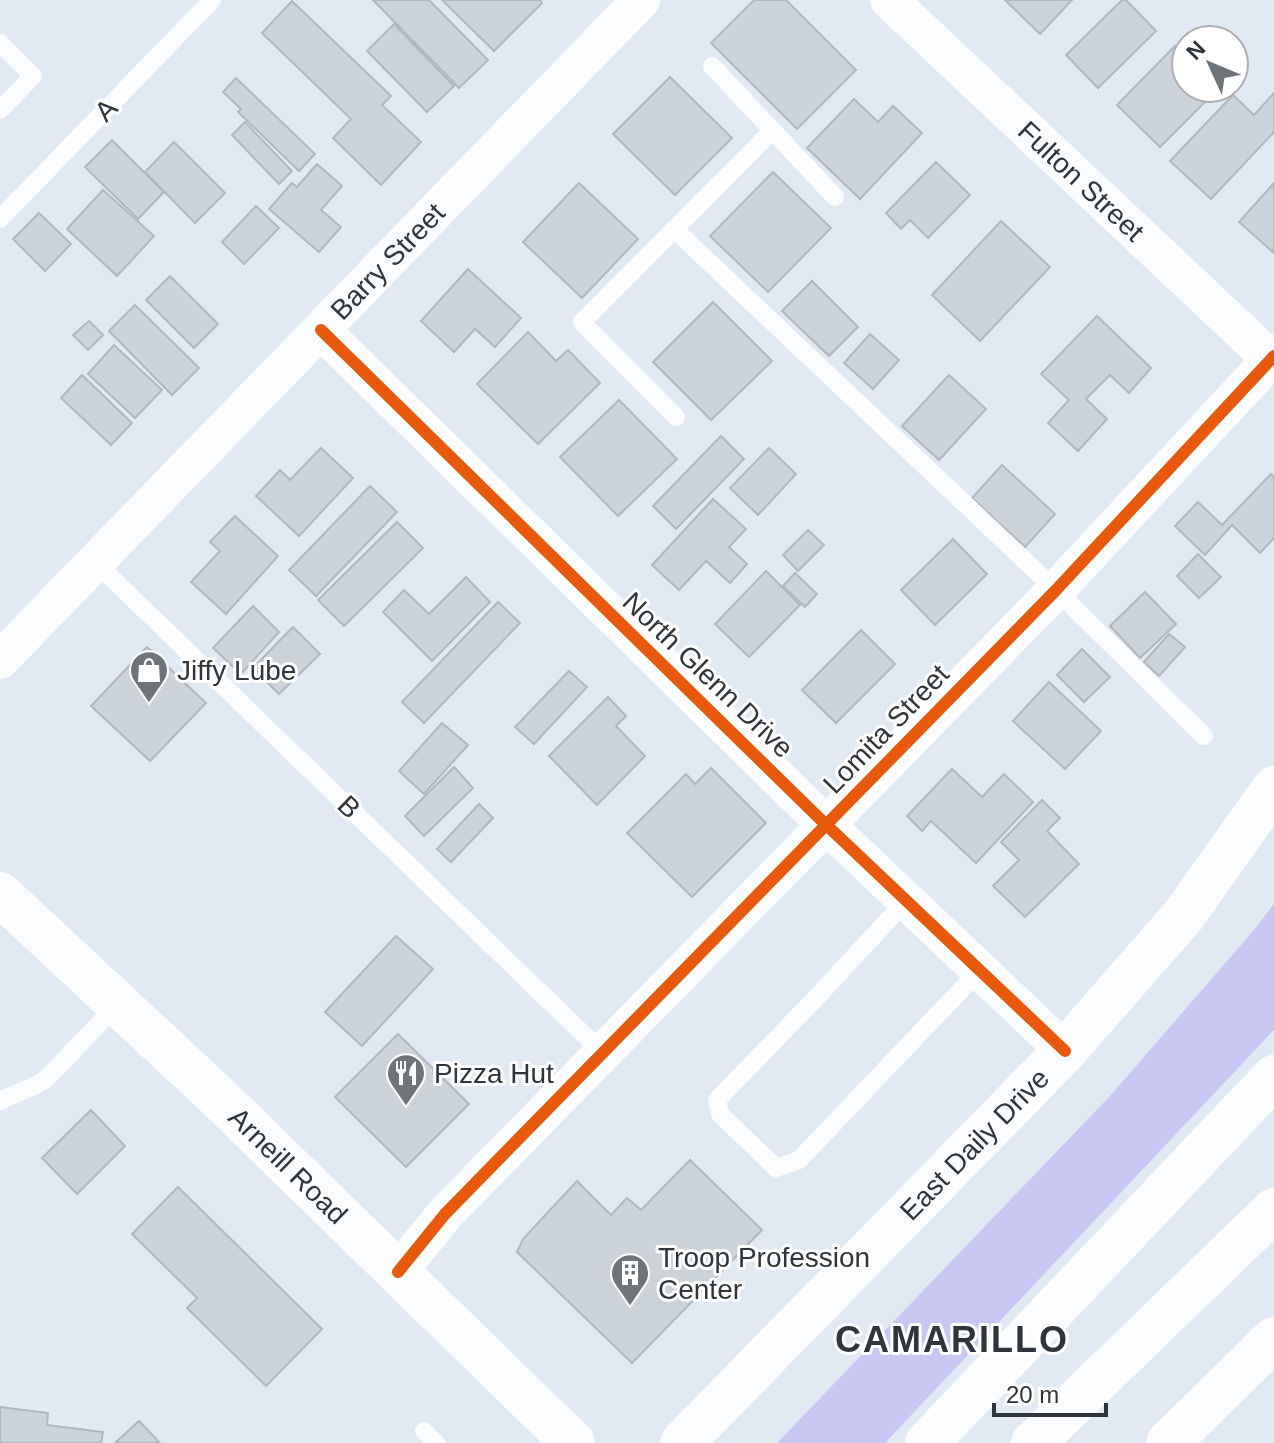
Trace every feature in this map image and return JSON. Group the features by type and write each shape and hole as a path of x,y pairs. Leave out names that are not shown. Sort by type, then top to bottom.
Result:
{"main road":[{"name":"East Daily Drive","path":"682,1443 1065,1051 1184,915 1274,788"},
{"name":"Arneill Road","path":"0,894 217,1096 573,1443"},
{"path":"927,1443 1274,1077"},
{"path":"1033,1443 1274,1210"},
{"path":"1168,1443 1274,1339"}],"street":[{"name":"Barry Street","path":"0,660 641,0"},
{"name":"Fulton Street","path":"889,0 1273,359"},
{"name":"North Glenn Drive","path":"321,330 826,824 1065,1051"},
{"name":"Lomita Street","path":"398,1272 445,1214 1056,590 1273,359"}],"lane":[{"name":"A","path":"0,219 212,0"},
{"path":"0,43 33,76 0,110"},
{"path":"712,66 835,197"},
{"path":"676,417 582,322 773,130"},
{"path":"674,229 1056,590 1204,736"},
{"name":"B","path":"95,562 602,1052"},
{"path":"907,900 717,1100 720,1114 776,1168 799,1160 980,970"},
{"path":"0,1101 49,1076 117,1005"}],"shaded area":[{"path":"1274,904 1274,1030 885,1443 777,1443 1110,1096"}],"building":[{"path":"373,0 429,0 488,60 459,88"},
{"path":"442,0 540,0 542,3 494,51"},
{"path":"754,0 786,0 856,70 797,129 711,43"},
{"path":"1005,0 1072,0 1040,34"},
{"path":"1122,0 1126,0 1156,31 1098,88 1066,55"},
{"path":"292,1 391,96 382,105 421,142 381,185 333,138 351,119 262,33"},
{"path":"394,24 454,86 427,112 367,51"},
{"path":"1170,51 1170,104 1203,104 1160,147 1117,105"},
{"path":"670,77 732,138 675,195 613,134"},
{"path":"236,78 315,154 299,171 238,112 241,109 223,92"},
{"path":"1274,93 1274,132 1211,199 1170,161 1224,104 1242,104 1254,115"},
{"path":"854,99 878,122 893,106 922,133 860,199 807,148"},
{"path":"245,122 292,171 279,184 232,135"},
{"path":"112,140 164,192 138,219 85,167"},
{"path":"174,142 225,193 195,223 145,172"},
{"path":"936,162 970,195 928,238 910,220 901,229 886,213"},
{"path":"317,164 342,186 321,210 341,227 319,252 269,209 292,183 297,187"},
{"path":"773,172 831,228 768,292 710,236"},
{"path":"579,183 638,239 582,298 523,242"},
{"path":"1274,183 1274,253 1239,222"},
{"path":"103,190 154,236 117,276 67,229"},
{"path":"256,206 279,228 244,264 222,242"},
{"path":"39,213 71,244 45,271 13,239"},
{"path":"1001,221 1050,267 980,341 932,295"},
{"path":"468,269 521,318 495,347 475,329 454,352 421,321"},
{"path":"170,276 218,324 194,348 146,300"},
{"path":"812,281 858,327 829,356 782,311"},
{"path":"713,302 772,361 711,420 653,362"},
{"path":"135,305 199,368 172,395 109,331"},
{"path":"1097,316 1151,368 1129,393 1110,375 1086,399 1107,419 1078,451 1048,423 1069,400 1041,374"},
{"path":"89,321 103,335 88,350 73,335"},
{"path":"528,332 556,361 568,350 600,383 538,444 477,384"},
{"path":"870,334 899,360 873,389 844,363"},
{"path":"114,345 162,390 135,418 88,374"},
{"path":"82,375 132,423 111,445 61,398"},
{"path":"949,375 986,409 939,460 902,426"},
{"path":"619,400 677,459 618,516 560,457"},
{"path":"721,436 744,459 676,529 653,506"},
{"path":"321,448 353,478 299,536 256,496 280,470 290,480"},
{"path":"769,448 796,474 758,515 730,488"},
{"path":"1002,465 1055,514 1025,547 972,498"},
{"path":"1271,474 1274,477 1274,538 1260,553 1232,525 1205,555 1175,526 1198,502 1222,525"},
{"path":"370,486 397,512 316,596 289,570"},
{"path":"713,499 746,529 729,547 747,564 730,583 706,561 679,590 652,565"},
{"path":"235,516 278,556 226,614 191,582 220,551 210,542"},
{"path":"397,522 423,548 344,626 318,600"},
{"path":"808,530 824,545 798,571 783,555"},
{"path":"953,539 987,574 935,625 901,590"},
{"path":"1198,554 1221,577 1199,598 1177,576"},
{"path":"766,571 800,605 749,657 715,624"},
{"path":"795,573 817,594 805,607 783,586"},
{"path":"466,577 490,602 432,661 383,612 404,590 429,614"},
{"path":"1145,592 1176,624 1140,658 1110,626"},
{"path":"498,602 520,623 424,723 402,702"},
{"path":"253,606 279,632 241,674 213,648"},
{"path":"293,627 320,654 279,694 253,668"},
{"path":"861,630 895,664 836,723 802,690"},
{"path":"1169,634 1185,647 1159,676 1144,662"},
{"name":"Jiffy Lube","path":"147,647 206,703 150,761 91,706"},
{"path":"1082,649 1110,677 1084,702 1057,675"},
{"path":"569,671 587,687 534,744 515,727"},
{"path":"1049,682 1101,731 1065,769 1013,721"},
{"path":"608,697 626,716 616,726 645,756 597,805 549,756"},
{"path":"442,723 468,745 424,794 399,771"},
{"path":"454,767 473,788 424,836 405,816"},
{"path":"711,768 766,823 692,897 627,833 686,774 695,784"},
{"path":"952,769 982,797 1004,774 1033,802 976,863 931,821 922,831 907,816"},
{"path":"1042,800 1060,818 1047,831 1079,864 1025,917 993,886 1019,860 1001,842"},
{"path":"479,804 493,818 451,862 437,849"},
{"path":"396,936 433,969 362,1046 325,1012"},
{"path":"398,1034 469,1104 406,1167 335,1097"},
{"path":"91,1110 125,1146 77,1194 42,1158"},
{"name":"Troop Profession Center","path":"690,1160 762,1230 632,1363 517,1252 523,1239 577,1181 611,1215 627,1198 641,1210"},
{"path":"178,1187 322,1329 266,1386 187,1308 197,1298 132,1234"},
{"path":"0,1407 48,1413 47,1425 103,1432 101,1443 0,1443"},
{"path":"139,1421 160,1443 115,1443"}],"cycle path":[{"path":"321,330 818,817 1065,1051"},
{"path":"398,1272 445,1214 1056,590 1274,356"}],"place":[{"name":"Jiffy Lube","path":"149,704"},
{"name":"Pizza Hut","path":"406,1107"},
{"name":"Troop Profession Center","path":"630,1307"}],"district":[{"name":"CAMARILLO","path":"952,1339"}]}
